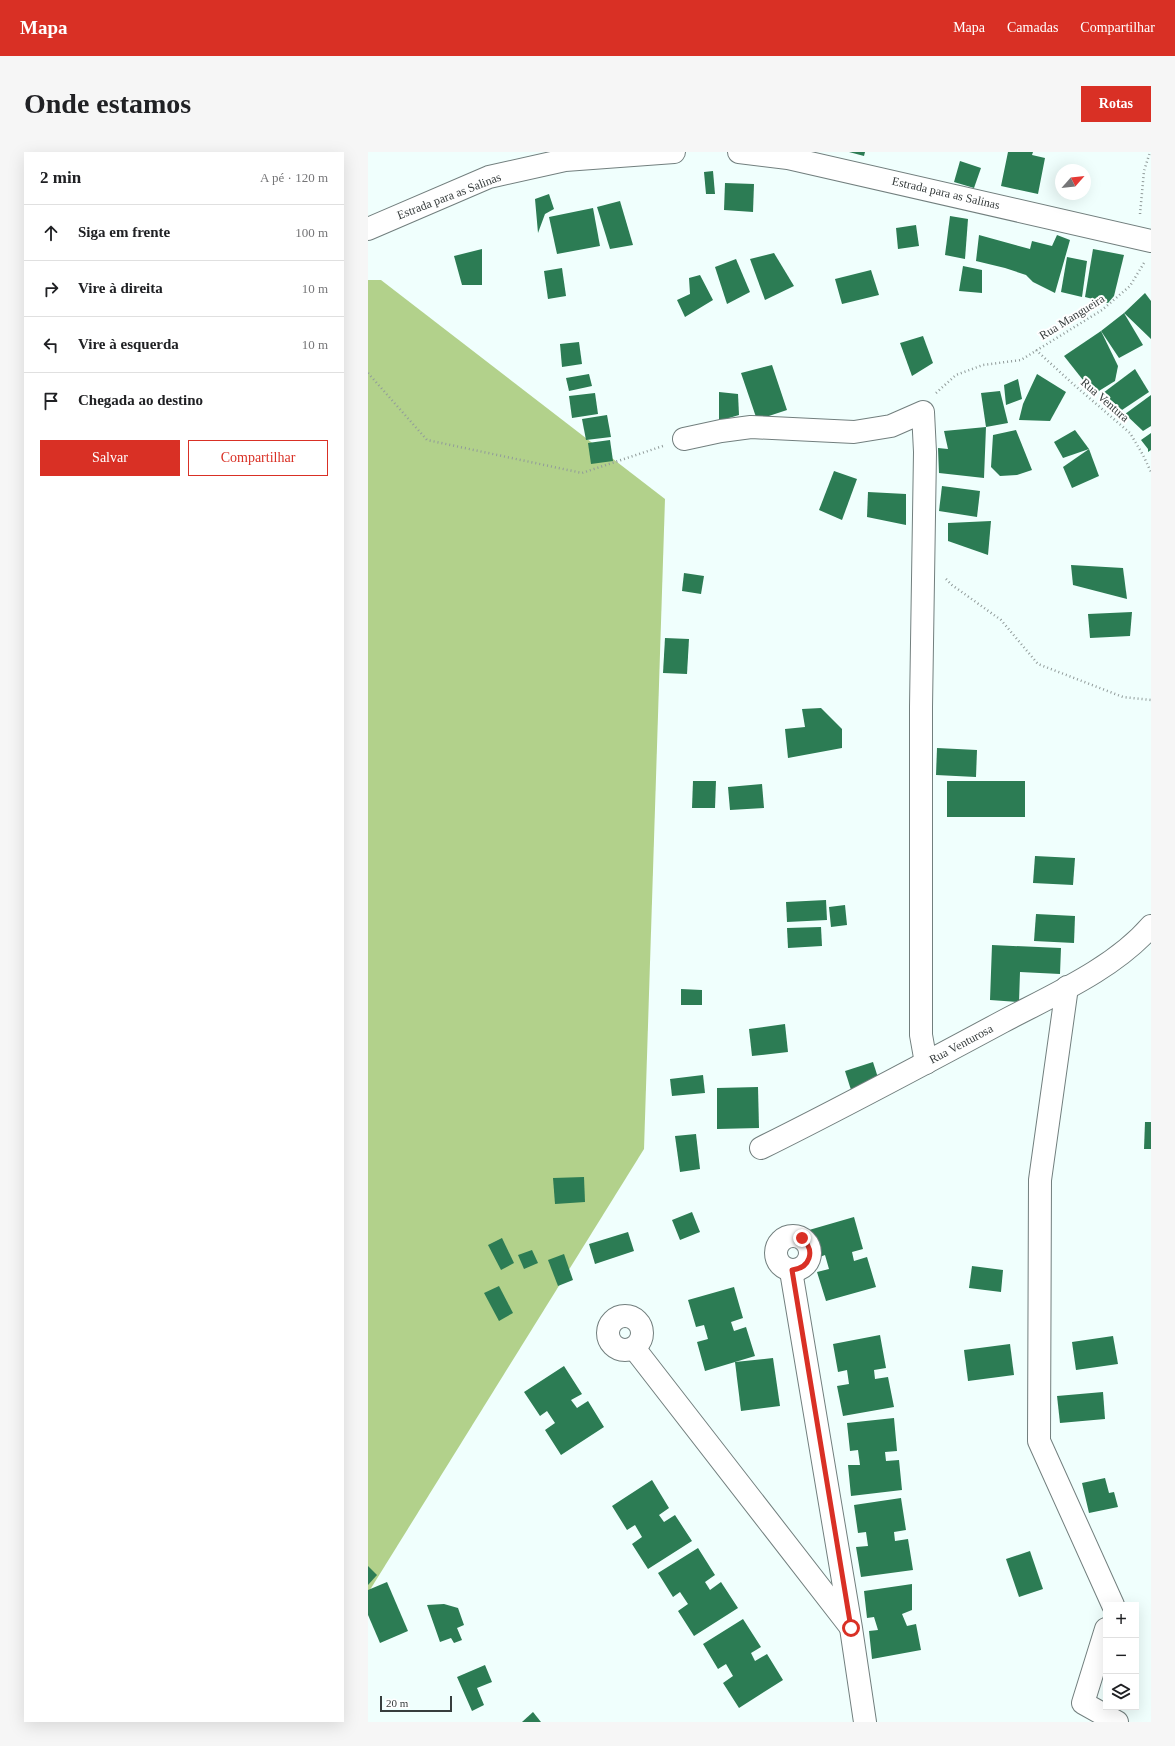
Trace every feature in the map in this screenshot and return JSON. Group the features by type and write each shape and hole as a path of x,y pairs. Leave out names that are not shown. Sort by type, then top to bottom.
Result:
{"street":[{"name":"Estrada para as Salinas","path":"368,229 489,177 564,160 674,152"},
{"name":"Estrada para as Salinas","path":"739,152 788,158 1148,240"},
{"path":"684,439 721,431 751,427 854,432 891,426 923,412 925,452 921,707 921,1034 926,1064"},
{"name":"Rua Venturosa","path":"761,1148 852,1103 1099,970 1144,934 1151,926"},
{"path":"1067,988 1040,1180 1039,1441 1112,1602"},
{"path":"792,1270 851,1628 864,1722"},
{"path":"634,1348 851,1628"},
{"path":"1103,1638 1083,1704 1116,1722"}],"path":[{"name":"Rua Mangueira","path":"923,412 936,393 956,375 983,364 1020,360 1102,310 1130,286 1148,256 1148,240 1140,212 1144,171 1150,152"},
{"name":"Rua Ventura","path":"1036,350 1130,433 1151,472"},
{"path":"368,373 426,440 574,472 582,473 684,439"},
{"path":"923,552 952,585 1001,620 1038,664 1123,697 1151,700"}],"green space":[{"path":"368,280 381,280 665,499 644,1149 368,1593"}],"building":[{"path":"849,152 865,152 864,156"},
{"path":"1008,152 1033,152 1032,155 1045,158 1038,194 1001,186"},
{"path":"960,161 981,168 974,188 954,182"},
{"path":"713,171 715,194 706,194 704,172"},
{"path":"725,183 754,184 753,212 724,210"},
{"path":"549,194 554,209 545,214 538,233 535,199"},
{"path":"620,201 633,245 610,249 597,207"},
{"path":"593,208 600,246 557,254 549,217"},
{"path":"950,216 968,219 965,259 945,255"},
{"path":"916,225 919,246 898,249 896,228"},
{"path":"979,235 1030,249 1032,241 1052,246 1057,235 1070,240 1055,293 1033,282 1026,275 976,261"},
{"path":"482,249 482,285 462,285 454,256"},
{"path":"1093,249 1124,255 1114,296 1108,303 1085,297"},
{"path":"774,253 794,286 765,300 750,259"},
{"path":"1067,257 1087,261 1082,297 1061,292"},
{"path":"736,259 750,292 727,304 715,267"},
{"path":"963,266 982,270 982,293 959,291"},
{"path":"562,268 566,296 548,299 544,271"},
{"path":"871,270 879,295 842,304 835,279"},
{"path":"700,275 713,300 685,317 677,300 690,294 689,278"},
{"path":"1145,293 1151,301 1151,339 1124,313"},
{"path":"1124,313 1143,345 1119,358 1101,331"},
{"path":"1101,331 1118,366 1115,381 1094,394 1064,356"},
{"path":"923,336 933,363 912,376 900,343"},
{"path":"579,342 582,364 562,367 560,344"},
{"path":"772,365 787,410 757,420 741,373"},
{"path":"1135,369 1149,392 1122,410 1103,393"},
{"path":"589,374 592,386 569,391 566,378"},
{"path":"1037,374 1066,392 1050,421 1019,420 1023,404"},
{"path":"1018,379 1022,399 1006,405 1004,385"},
{"path":"1000,391 1008,423 986,427 981,393"},
{"path":"719,392 738,394 739,415 719,421"},
{"path":"595,393 598,414 572,418 569,396"},
{"path":"1151,395 1151,426 1143,431 1125,414"},
{"path":"607,415 611,437 586,440 582,419"},
{"path":"986,427 984,478 939,473 938,448 948,449 944,431"},
{"path":"1016,430 1032,470 1017,475 1000,476 991,467 993,435"},
{"path":"1075,430 1089,449 1063,458 1054,442"},
{"path":"1151,433 1151,450 1148,452 1148,449 1141,440"},
{"path":"610,440 613,461 591,464 588,443"},
{"path":"1089,449 1099,476 1072,488 1063,467"},
{"path":"834,471 857,479 842,520 819,510"},
{"path":"942,486 980,491 977,517 939,511"},
{"path":"868,492 906,494 906,525 867,517"},
{"path":"991,521 988,555 948,541 948,523"},
{"path":"1071,565 1123,568 1127,599 1073,585"},
{"path":"684,573 704,576 701,594 682,591"},
{"path":"1132,612 1130,636 1090,638 1088,614"},
{"path":"665,638 689,639 687,674 663,673"},
{"path":"821,708 842,729 842,748 788,758 785,729 805,727 802,709"},
{"path":"937,748 977,750 976,777 936,775"},
{"path":"693,781 716,781 715,808 692,808"},
{"path":"947,781 1025,781 1025,817 947,817"},
{"path":"762,784 764,808 730,810 728,787"},
{"path":"1035,856 1075,858 1073,885 1033,883"},
{"path":"826,900 827,920 787,922 786,902"},
{"path":"845,905 847,925 831,927 829,907"},
{"path":"1036,914 1075,916 1074,943 1034,941"},
{"path":"821,927 822,946 788,948 787,928"},
{"path":"992,945 1061,948 1060,974 1020,972 1019,1002 990,1000"},
{"path":"681,989 702,990 702,1005 681,1005"},
{"path":"785,1024 788,1052 752,1056 749,1029"},
{"path":"873,1062 880,1084 852,1093 845,1071"},
{"path":"703,1075 705,1093 672,1096 670,1079"},
{"path":"758,1087 759,1128 717,1129 717,1088"},
{"path":"1145,1122 1151,1122 1151,1149 1144,1149"},
{"path":"696,1134 700,1169 680,1172 675,1136"},
{"path":"584,1177 585,1202 555,1204 553,1178"},
{"path":"692,1212 700,1232 680,1240 672,1220"},
{"path":"854,1217 863,1249 852,1252 854,1261 867,1257 876,1287 826,1301 817,1272 829,1269 825,1255 817,1258 809,1230"},
{"path":"628,1232 634,1251 595,1264 589,1244"},
{"path":"502,1238 514,1263 501,1270 488,1245"},
{"path":"532,1250 538,1263 524,1269 518,1255"},
{"path":"564,1254 573,1280 558,1286 548,1260"},
{"path":"972,1266 1003,1270 1001,1292 969,1288"},
{"path":"499,1286 513,1313 499,1321 484,1293"},
{"path":"734,1287 743,1318 731,1322 734,1331 746,1327 755,1356 705,1371 697,1342 708,1339 704,1325 696,1327 688,1300"},
{"path":"880,1335 886,1368 874,1370 875,1379 888,1377 894,1407 843,1416 837,1386 849,1384 847,1370 838,1372 833,1344"},
{"path":"1113,1336 1118,1364 1076,1370 1072,1342"},
{"path":"1010,1344 1014,1375 968,1381 964,1350"},
{"path":"773,1358 780,1406 741,1411 735,1362"},
{"path":"564,1366 582,1394 571,1400 577,1408 588,1401 604,1427 561,1455 545,1430 555,1423 547,1411 540,1416 524,1392"},
{"path":"1103,1392 1105,1419 1060,1423 1057,1396"},
{"path":"894,1418 897,1451 885,1452 886,1461 899,1460 902,1490 851,1496 848,1465 860,1465 858,1450 850,1451 847,1423"},
{"path":"1105,1478 1109,1493 1114,1492 1118,1507 1089,1513 1082,1483"},
{"path":"652,1480 669,1508 659,1515 664,1522 675,1515 692,1541 648,1569 632,1544 642,1537 635,1525 627,1530 612,1506"},
{"path":"901,1498 906,1530 894,1532 895,1541 908,1539 913,1570 861,1577 856,1547 868,1546 866,1532 858,1533 854,1505"},
{"path":"698,1548 715,1575 705,1582 710,1590 721,1582 738,1608 694,1636 678,1611 688,1604 680,1592 673,1597 658,1573"},
{"path":"1030,1551 1043,1589 1019,1597 1006,1559"},
{"path":"368,1566 377,1575 368,1585"},
{"path":"387,1582 408,1631 380,1643 368,1615 368,1590"},
{"path":"912,1584 912,1610 902,1614 907,1626 916,1624 921,1650 872,1659 869,1631 878,1630 874,1617 867,1618 864,1591"},
{"path":"444,1604 458,1608 464,1625 457,1628 462,1640 454,1643 451,1638 440,1642 427,1605"},
{"path":"743,1619 761,1647 751,1653 755,1661 767,1654 783,1680 739,1708 723,1683 733,1676 726,1664 718,1669 703,1644"},
{"path":"485,1665 492,1682 477,1688 484,1705 472,1711 457,1677"},
{"path":"533,1712 541,1722 522,1722"}],"route":[{"path":"802,1238 807,1242 809,1247 809,1259 807,1264 802,1268 792,1270 851,1628"}]}
